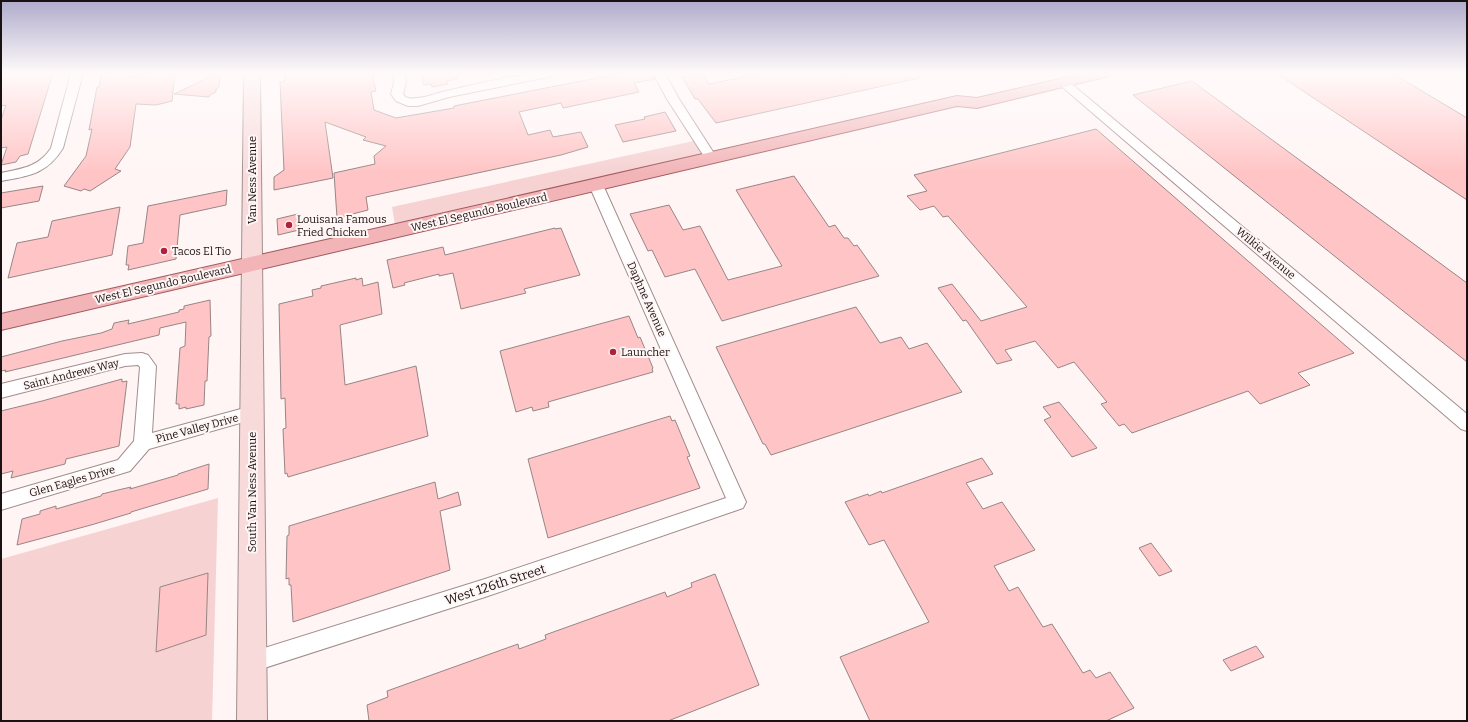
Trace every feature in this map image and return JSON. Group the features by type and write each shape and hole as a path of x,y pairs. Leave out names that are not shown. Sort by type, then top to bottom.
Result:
{"main road":[{"name":"Van Ness Avenue","path":"252,107 252,264"},
{"name":"West El Segundo Boulevard","path":"1,322 932,107"},
{"name":"South Van Ness Avenue","path":"252,264 252,721"}],"street":[{"path":"1,177 26,172 46,164 52,158 57,148 68,107"},
{"path":"677,107 711,158"},
{"name":"Wilkie Avenue","path":"1093,107 1467,424"},
{"name":"Daphne Avenue","path":"596,185 737,502"},
{"name":"Saint Andrews Way","path":"1,391 125,360 142,359 148,366 142,443"},
{"name":"Pine Valley Drive","path":"142,443 252,413"},
{"name":"Glen Eagles Drive","path":"1,502 124,466 142,443"},
{"name":"West 126th Street","path":"252,662 492,585 737,502"}],"shaded area":[{"path":"698,140 711,158 396,231 392,207"},
{"path":"218,498 212,721 1,721 1,559"}],"building":[{"path":"5,107 43,107 28,154 20,156 16,162 1,165 7,147 1,148 1,120"},
{"path":"93,107 136,107 130,147 115,169 121,171 90,191 84,189 81,191 64,186 86,156 92,129 89,130"},
{"path":"281,107 373,107 374,110 396,118 454,108 454,107 544,107 519,112 528,135 550,130 553,137 581,132 588,147 561,155 366,197 368,210 337,218 334,173 375,164 374,156 386,146 363,140 366,137 325,122 333,178 274,190 274,177 284,170"},
{"path":"704,107 790,107 716,123"},
{"path":"1148,107 1227,107 1467,283 1467,362"},
{"path":"1327,107 1448,107 1467,118 1467,200"},
{"path":"665,112 676,131 623,142 615,125 645,119 644,117"},
{"path":"1096,129 1354,353 1298,373 1310,385 1260,404 1248,391 1132,433 1124,424 1119,426 1101,404 1107,402 1074,362 1058,368 1035,341 1005,350 1012,360 997,364 966,320 963,321 938,288 952,284 981,321 1027,307 948,216 943,217 934,206 920,210 907,196 927,191 914,175"},
{"path":"794,176 829,227 835,225 844,238 848,238 854,246 857,245 879,276 722,321 695,269 665,277 652,250 648,251 630,214 669,205 683,230 700,226 728,280 782,266 736,190"},
{"path":"43,186 39,201 1,208 1,193"},
{"path":"227,190 226,205 180,215 176,259 128,270 129,265 126,265 128,246 143,243 148,206"},
{"path":"120,207 112,255 8,278 17,243 48,237 52,221"},
{"name":"Louisana Famous Fried Chicken","path":"298,214 299,230 278,235 277,219"},
{"path":"555,228 561,228 580,275 524,289 526,293 461,309 453,273 439,276 439,274 404,283 405,285 393,288 387,260 443,247 445,255"},
{"path":"356,278 356,280 362,278 363,286 378,282 382,314 340,325 345,385 416,366 428,436 288,477 287,473 285,474 283,429 286,428 285,398 281,399 279,304 313,296 312,290 321,288 321,286"},
{"path":"210,300 211,336 209,337 207,381 205,381 204,405 179,409 179,404 176,404 180,348 185,346 186,322 160,328 159,335 5,372 6,370 1,371 1,357 62,341 101,333 112,329 114,323 129,320 128,324 179,312 179,310 184,309 184,306"},
{"path":"856,307 880,343 901,337 909,349 927,343 962,392 771,455 765,444 763,444 716,347"},
{"path":"629,316 638,338 640,337 653,368 653,372 548,402 549,407 533,411 532,407 516,412 500,351"},
{"path":"122,379 122,382 127,381 119,446 66,459 65,464 11,478 13,471 1,474 1,411"},
{"path":"1059,402 1097,448 1072,457 1044,420 1051,417 1043,407"},
{"path":"670,416 672,421 675,420 690,456 687,457 700,488 548,538 528,459"},
{"path":"982,458 993,474 966,483 983,509 1002,502 1035,550 994,566 1009,591 1018,587 1043,627 1052,624 1083,673 1090,670 1096,678 1110,672 1134,708 1106,721 870,721 840,657 929,622 884,540 869,545 845,502 868,494 869,496 881,491 882,493"},
{"path":"209,464 208,489 91,525 17,545 22,519 40,514 40,511 56,506 56,509 101,496 102,494 131,487 130,489"},
{"path":"435,482 438,499 458,492 461,505 440,511 450,570 293,622 291,585 289,585 289,578 286,579 287,536 289,535 289,526"},
{"path":"1151,543 1172,571 1159,576 1139,548"},
{"path":"208,573 206,635 156,652 160,587"},
{"path":"715,574 759,685 668,721 369,721 367,705 388,697 387,691 518,644 519,649 546,639 545,635 665,592 667,597 692,587 691,583"},
{"path":"1256,646 1264,657 1231,671 1223,660"}],"place":[{"name":"Louisana Famous Fried Chicken","path":"289,225"},
{"name":"Tacos El Tio","path":"164,251"},
{"name":"Launcher","path":"613,352"}]}
